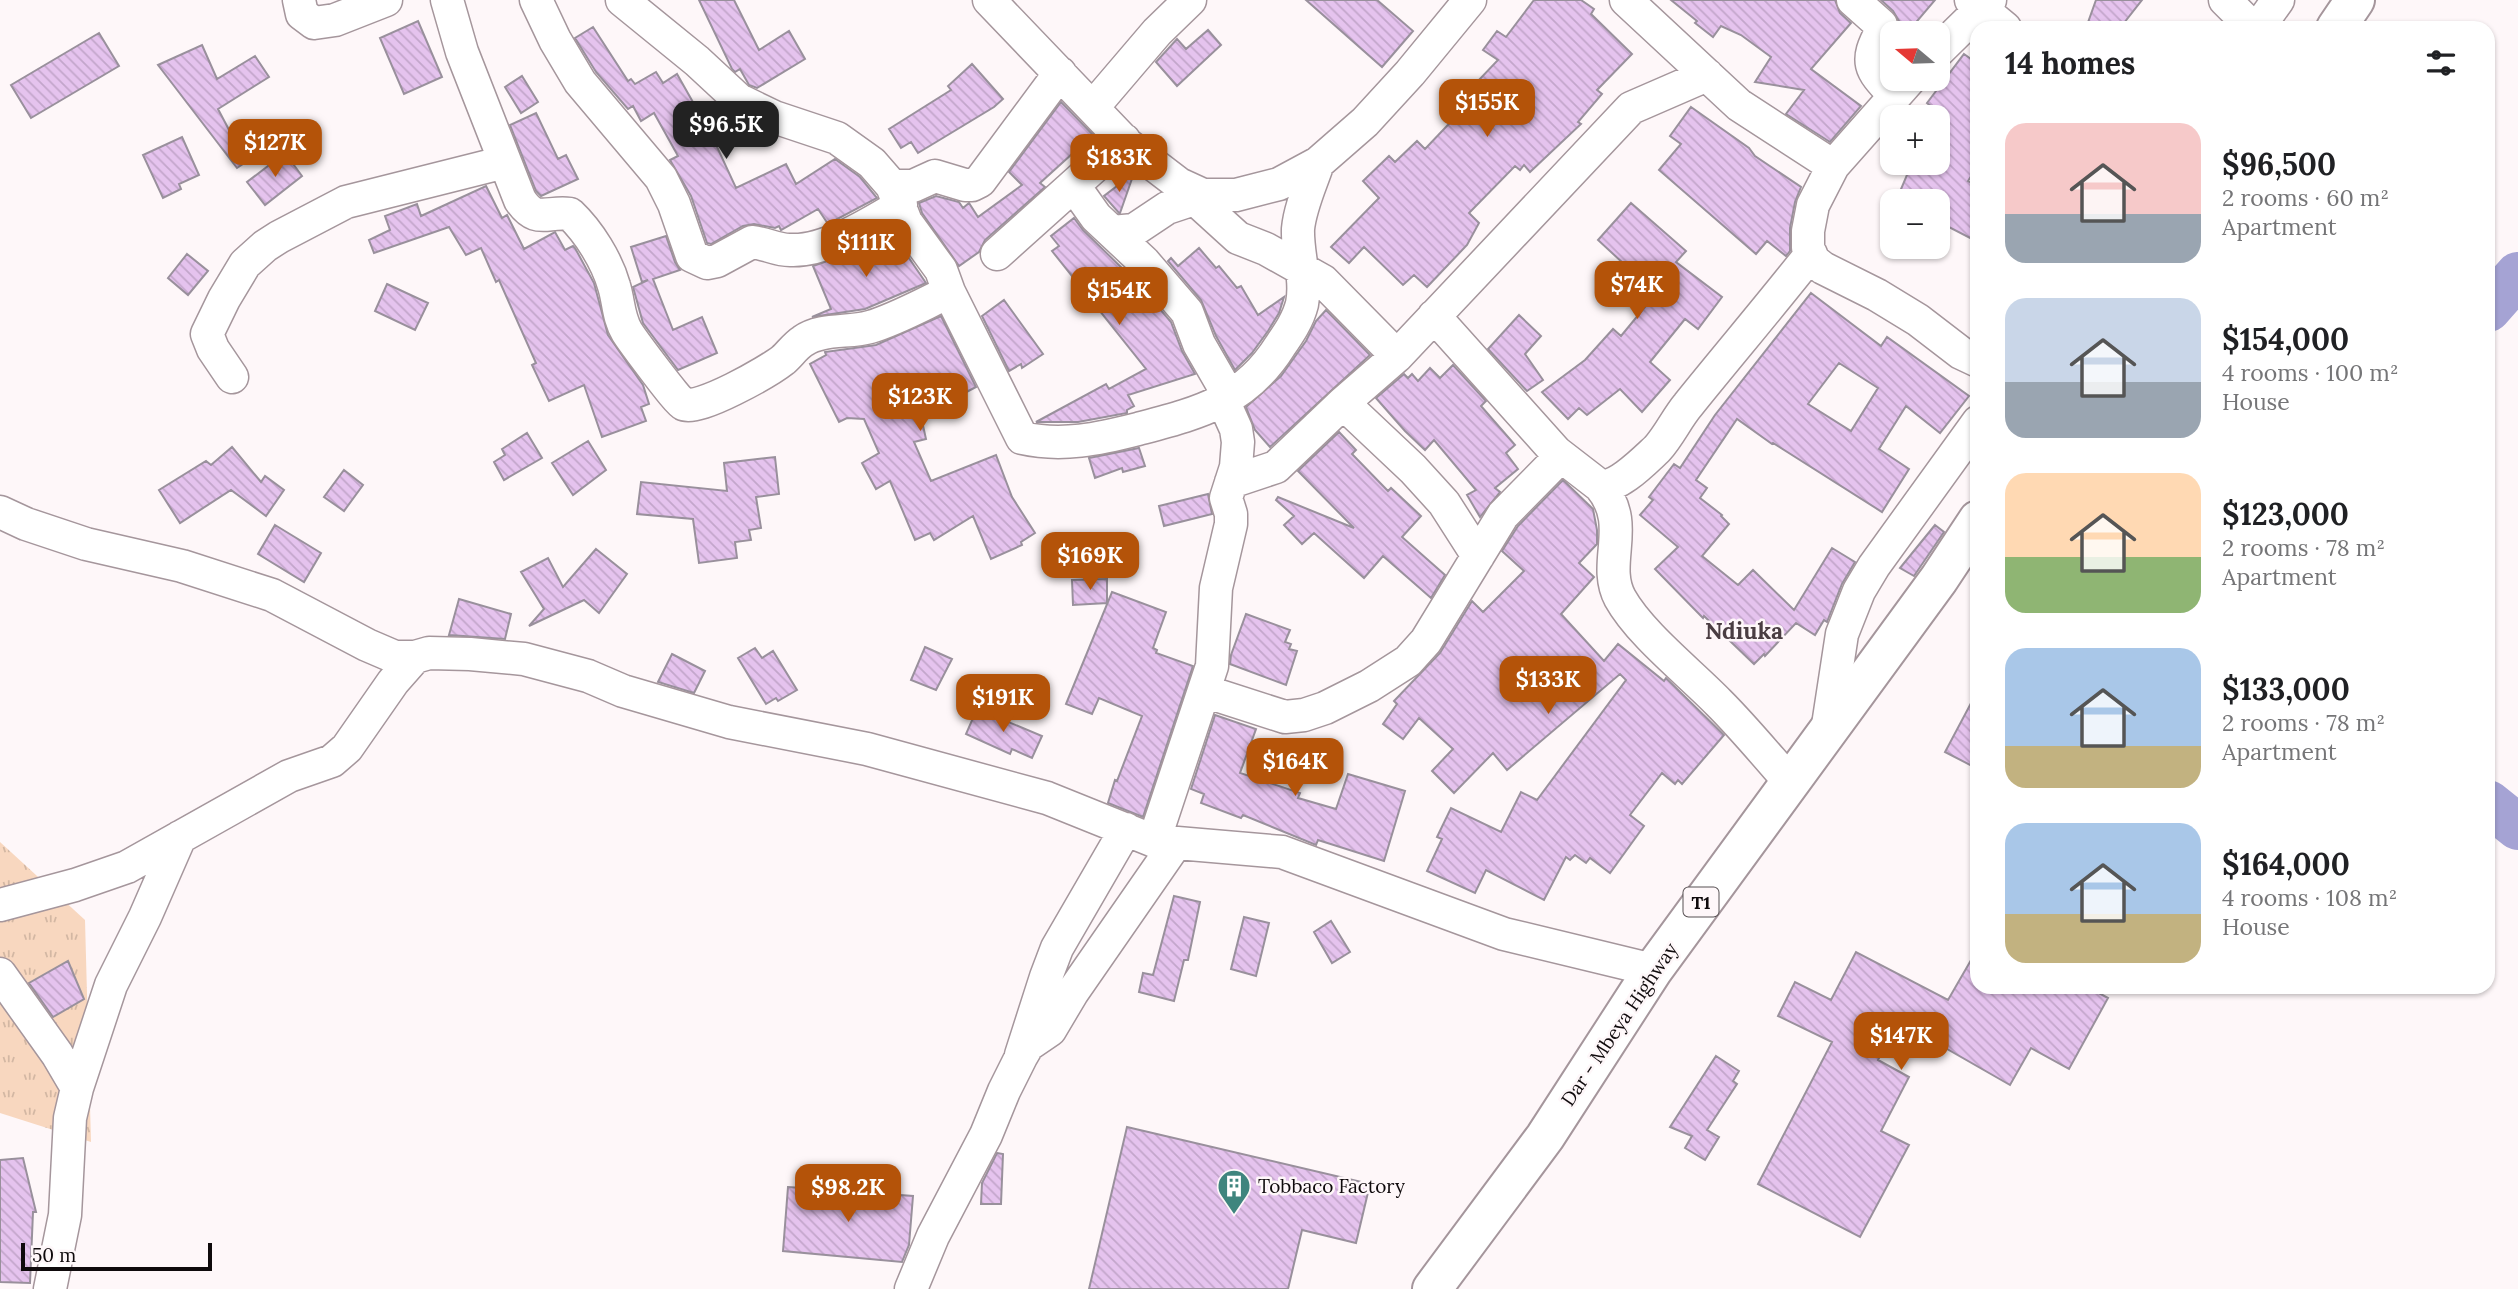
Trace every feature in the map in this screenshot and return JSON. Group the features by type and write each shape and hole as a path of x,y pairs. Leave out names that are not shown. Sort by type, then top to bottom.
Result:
{"highway":[{"path":"2341,21 2355,0"},
{"name":"Dar - Mbeya Highway","path":"1432,1289 1545,1137 1653,970 1939,579 1970,532"}],"street":[{"path":"299,0 302,14 314,23 335,20 386,0"},
{"path":"447,0 462,52 516,192 528,212 538,216 570,214 579,223 608,268 615,289 619,316 627,332 673,395 683,404 694,406 748,381 783,360 806,338 869,327 948,292"},
{"path":"536,0 555,40 580,82 661,178 674,204 692,256 707,263 717,261 752,242 793,251 850,235 896,196 935,176 965,185 980,181 1060,73"},
{"path":"622,0 705,68 739,100 774,117 837,138 872,163 896,196 906,222 941,270 948,292 1022,438 1040,442 1093,440 1210,408 1251,383 1269,364 1295,324 1302,302 1298,229 1318,163"},
{"path":"989,0 1124,141 1238,238 1266,249 1323,281 1397,356"},
{"path":"1093,107 1148,41 1190,0"},
{"path":"1112,232 1134,230 1187,192 1236,195 1279,184 1318,163 1365,122 1410,73 1470,0"},
{"path":"1626,0 1739,105 1833,166"},
{"path":"1853,0 1880,24"},
{"path":"2225,0 2248,21"},
{"path":"2262,21 2278,0"},
{"path":"1950,41 1970,24"},
{"path":"1880,34 1870,56 1870,65 1875,74 1880,76"},
{"path":"1231,482 1276,467 1397,356 1631,108 1707,75"},
{"path":"1899,91 1833,166 1814,205 1808,231 1808,248 1814,261 1823,268 1887,301 1970,357"},
{"path":"997,254 1124,141"},
{"path":"232,377 213,349 207,334 244,264 265,246 346,202 505,162"},
{"path":"911,1289 933,1236 986,1135 1003,1091 1021,1056 1028,1045 1050,1030 1152,838 1204,691 1214,650 1213,611 1231,524 1226,498 1238,455 1236,429 1226,398 1199,344 1187,312 1144,262 1096,217 1074,186"},
{"path":"1600,486 1607,487 1620,481 1658,447 1686,407 1756,326 1811,254"},
{"path":"1434,316 1561,456 1600,486 1609,497 1615,512 1617,535 1614,574 1621,600 1642,626 1719,703 1790,782"},
{"path":"1343,403 1413,468 1444,503 1478,556"},
{"path":"1826,733 1842,634 1859,591 1874,566 1970,433"},
{"path":"1238,442 1250,455 1276,467"},
{"path":"1204,691 1285,718 1325,708 1369,686 1408,661 1426,641 1503,515 1561,456"},
{"path":"0,512 26,524 86,544 182,566 272,596 395,657 415,657 429,653 470,653 524,659 588,676 623,691 729,722 867,749 1047,798 1152,838 1282,852 1504,934 1653,970"},
{"path":"0,905 75,885 127,867 289,776 332,761 347,748 393,682 415,657"},
{"path":"50,1289 65,1215 70,1118 77,1088 111,985 145,917 180,836"},
{"path":"1021,1056 1058,948 1152,838"},
{"path":"0,974 57,1054 77,1088"}],"green space":[{"path":"0,842 85,920 91,1142 0,1113"}],"building":[{"path":"699,0 734,0 759,50 789,31 805,59 757,88 749,85 740,69 735,72 732,69"},
{"path":"1306,0 1377,0 1413,31 1382,67"},
{"path":"1534,0 1581,0 1594,9 1591,14 1632,54 1597,90 1602,94 1578,122 1581,124 1530,172 1524,165 1520,170 1515,166 1469,213 1479,223 1467,245 1427,287 1414,275 1403,285 1364,247 1349,263 1331,247 1379,198 1363,181 1389,156 1395,162 1417,141 1425,149 1464,108 1458,102 1498,60 1483,50 1497,31 1506,37"},
{"path":"1671,0 1835,0 1840,13 1851,23 1811,69 1861,106 1830,142 1786,114 1804,90 1755,82 1771,57 1741,35 1721,26 1713,37"},
{"path":"1881,0 1935,0 1917,21 1899,21"},
{"path":"2096,0 2142,0 2126,21 2088,21"},
{"path":"418,21 442,77 404,94 380,38"},
{"path":"593,27 628,81 631,79 635,84 656,72 663,83 677,74 711,134 736,188 786,164 796,184 835,159 860,177 877,198 828,224 818,209 781,230 779,226 775,228 754,224 743,226 711,244 707,243 691,196 670,160 678,156 654,113 641,121 633,106 628,109 596,72 575,38"},
{"path":"1208,30 1221,45 1177,86 1156,62 1177,39 1186,49"},
{"path":"99,33 119,66 31,118 11,85"},
{"path":"202,45 217,79 255,56 269,77 218,109 246,162 237,168 158,65"},
{"path":"1964,54 1970,58 1970,238 1950,228 1950,189 1901,189 1907,175 1950,175 1950,105 1927,103 1936,91 1950,91 1950,73"},
{"path":"972,64 1003,99 918,153 911,142 901,148 889,129 951,90 948,86"},
{"path":"522,76 538,102 521,113 505,87"},
{"path":"1061,102 1097,139 1076,158 1072,154 1040,183 1045,187 985,240 979,252 959,266 922,213 919,203 936,196 959,202 963,208 969,203 978,217 1022,185 1009,172"},
{"path":"1691,107 1801,187 1790,228 1790,251 1786,256 1767,241 1756,254 1659,170 1681,144 1670,136"},
{"path":"536,113 558,159 566,155 578,179 541,196 536,191 510,125"},
{"path":"182,137 199,175 179,184 181,189 163,198 143,155"},
{"path":"285,153 302,176 265,205 247,182"},
{"path":"1134,173 1120,213 1119,213 1104,196"},
{"path":"486,186 502,218 507,215 524,249 555,232 565,250 573,246 575,248 594,283 608,335 643,385 649,404 641,407 646,421 602,437 584,385 549,401 532,365 536,363 499,280 496,282 481,248 466,255 449,227 374,253 369,240 390,230 385,216 417,204 421,216"},
{"path":"1631,203 1686,251 1676,262 1722,297 1698,329 1685,319 1650,362 1670,380 1642,412 1620,389 1587,415 1579,408 1568,419 1542,392 1585,360 1613,329 1621,336 1654,296 1598,240"},
{"path":"1074,218 1083,230 1131,275 1171,322 1182,351 1195,374 1128,395 1134,406 1127,410 1127,413 1078,422 1036,422 1106,384 1109,389 1146,369 1052,251 1059,246 1051,236"},
{"path":"666,236 680,270 653,279 673,330 702,317 717,353 678,370 643,323 633,287 648,280 642,282 631,247"},
{"path":"898,242 926,283 865,309 812,317 831,309 813,266 858,250 863,262"},
{"path":"1199,248 1216,268 1219,266 1237,288 1241,286 1258,315 1284,297 1279,313 1268,331 1235,370 1216,336 1201,300 1168,261 1171,258 1178,266"},
{"path":"187,254 208,271 188,295 168,278"},
{"path":"387,284 428,303 415,330 375,311"},
{"path":"1811,293 1881,346 1887,337 1969,396 1940,433 1906,406 1879,449 1909,469 1882,512 1772,444 1737,419 1696,480 1707,488 1700,498 1729,524 1702,556 1738,585 1753,570 1794,610 1832,548 1855,562 1842,584 1827,622 1824,620 1815,635 1796,623 1754,664 1704,616 1703,618 1655,569 1678,547 1640,515 1653,500 1649,497 1674,464 1680,468 1715,415","holes":["1839,363 1878,388 1851,431 1808,404"]},
{"path":"1004,300 1043,354 1022,368 1021,364 1009,371 982,316"},
{"path":"1326,310 1370,355 1270,447 1255,430 1246,407 1281,376"},
{"path":"1519,315 1541,336 1525,354 1543,380 1527,391 1488,349"},
{"path":"941,316 976,387 925,414 927,418 922,421 926,439 914,442 931,481 996,455 1012,497 1035,533 1021,542 1022,545 991,559 973,516 934,540 930,533 915,540 890,481 876,489 862,463 879,453 864,419 847,418 839,422 810,364 826,355 825,352 876,345"},
{"path":"1453,365 1486,401 1481,406 1515,445 1506,453 1518,469 1495,488 1500,492 1480,517 1467,495 1476,490 1434,440 1425,450 1376,398 1404,374 1408,378 1412,374 1418,381 1430,368 1440,378"},
{"path":"1339,432 1356,450 1352,454 1388,491 1391,488 1421,516 1402,537 1445,575 1431,598 1383,556 1364,578 1314,533 1302,544 1284,525 1294,516 1276,500 1278,497 1354,528 1298,471"},
{"path":"527,433 542,458 504,480 494,462 505,455 502,449"},
{"path":"588,441 606,470 573,495 552,463"},
{"path":"232,447 261,482 265,476 284,490 266,516 231,490 180,523 159,490 206,461 211,465"},
{"path":"1139,448 1145,466 1123,472 1122,468 1095,478 1089,458"},
{"path":"775,457 779,494 756,497 761,528 749,530 751,540 735,542 737,558 699,563 693,519 637,514 641,482 727,491 724,463"},
{"path":"344,470 363,485 344,511 324,497"},
{"path":"1563,480 1593,509 1597,544 1579,563 1594,577 1561,614 1604,661 1618,644 1664,681 1666,678 1724,735 1682,784 1678,780 1675,784 1662,773 1630,815 1644,826 1610,873 1590,858 1586,863 1575,855 1570,860 1566,857 1544,900 1486,870 1475,893 1427,871 1442,839 1437,837 1451,808 1501,832 1521,792 1537,800 1626,680 1620,674 1507,770 1493,753 1454,793 1432,771 1453,749 1419,718 1403,739 1383,724 1397,704 1394,701 1440,653 1472,601 1483,612 1524,571 1502,551 1518,526"},
{"path":"1208,494 1212,514 1164,526 1159,506"},
{"path":"275,525 321,553 304,582 258,554"},
{"path":"1935,525 1944,532 1914,576 1900,568"},
{"path":"596,549 627,574 599,613 584,600 529,626 544,609 521,572 548,558 563,587"},
{"path":"1107,579 1107,603 1073,605 1072,580"},
{"path":"1112,592 1166,612 1153,648 1157,650 1156,653 1193,666 1143,817 1108,803 1142,716 1099,698 1092,714 1066,704"},
{"path":"459,599 511,614 505,639 449,635"},
{"path":"1246,614 1290,630 1285,642 1291,644 1289,649 1297,651 1286,685 1230,664"},
{"path":"925,647 952,659 936,690 911,680"},
{"path":"755,648 762,658 773,651 797,690 778,701 776,698 766,704 738,658"},
{"path":"672,654 705,671 694,693 658,682"},
{"path":"1970,705 1970,765 1945,752"},
{"path":"977,709 1042,736 1032,758 1012,749 1010,754 966,734"},
{"path":"1215,715 1256,729 1240,773 1300,793 1298,798 1336,809 1348,774 1405,791 1384,861 1318,840 1316,845 1243,815 1241,818 1201,803 1204,794 1191,789"},
{"path":"1174,896 1200,902 1188,960 1184,960 1174,1001 1139,992 1143,973 1153,975"},
{"path":"1244,917 1269,923 1256,976 1231,969"},
{"path":"1331,921 1350,952 1332,963 1314,932"},
{"path":"1856,952 1948,1000 1970,962 1970,994 2101,994 2108,998 2069,1069 2031,1048 2010,1085 1898,1021 1878,1060 1909,1077 1881,1131 1909,1145 1860,1237 1758,1184 1832,1042 1778,1016 1795,982 1831,1000"},
{"path":"68,961 84,999 53,1017 29,983"},
{"path":"1716,1056 1739,1071 1733,1081 1737,1084 1707,1130 1719,1137 1705,1160 1685,1148 1692,1136 1670,1127"},
{"name":"Tobbaco Factory","path":"1127,1127 1370,1184 1356,1243 1302,1230 1288,1289 1089,1289"},
{"path":"997,1153 1003,1154 1001,1204 981,1204 982,1183"},
{"path":"23,1158 36,1212 33,1212 30,1283 0,1282 0,1160"},
{"path":"788,1187 913,1196 909,1245 902,1262 783,1251"}],"waterway":[{"path":"2495,301 2518,275"},
{"path":"2495,809 2518,827"}],"place":[{"name":"Tobbaco Factory","path":"1234,1216"}],"district":[{"name":"Ndiuka","path":"1744,630"}]}
